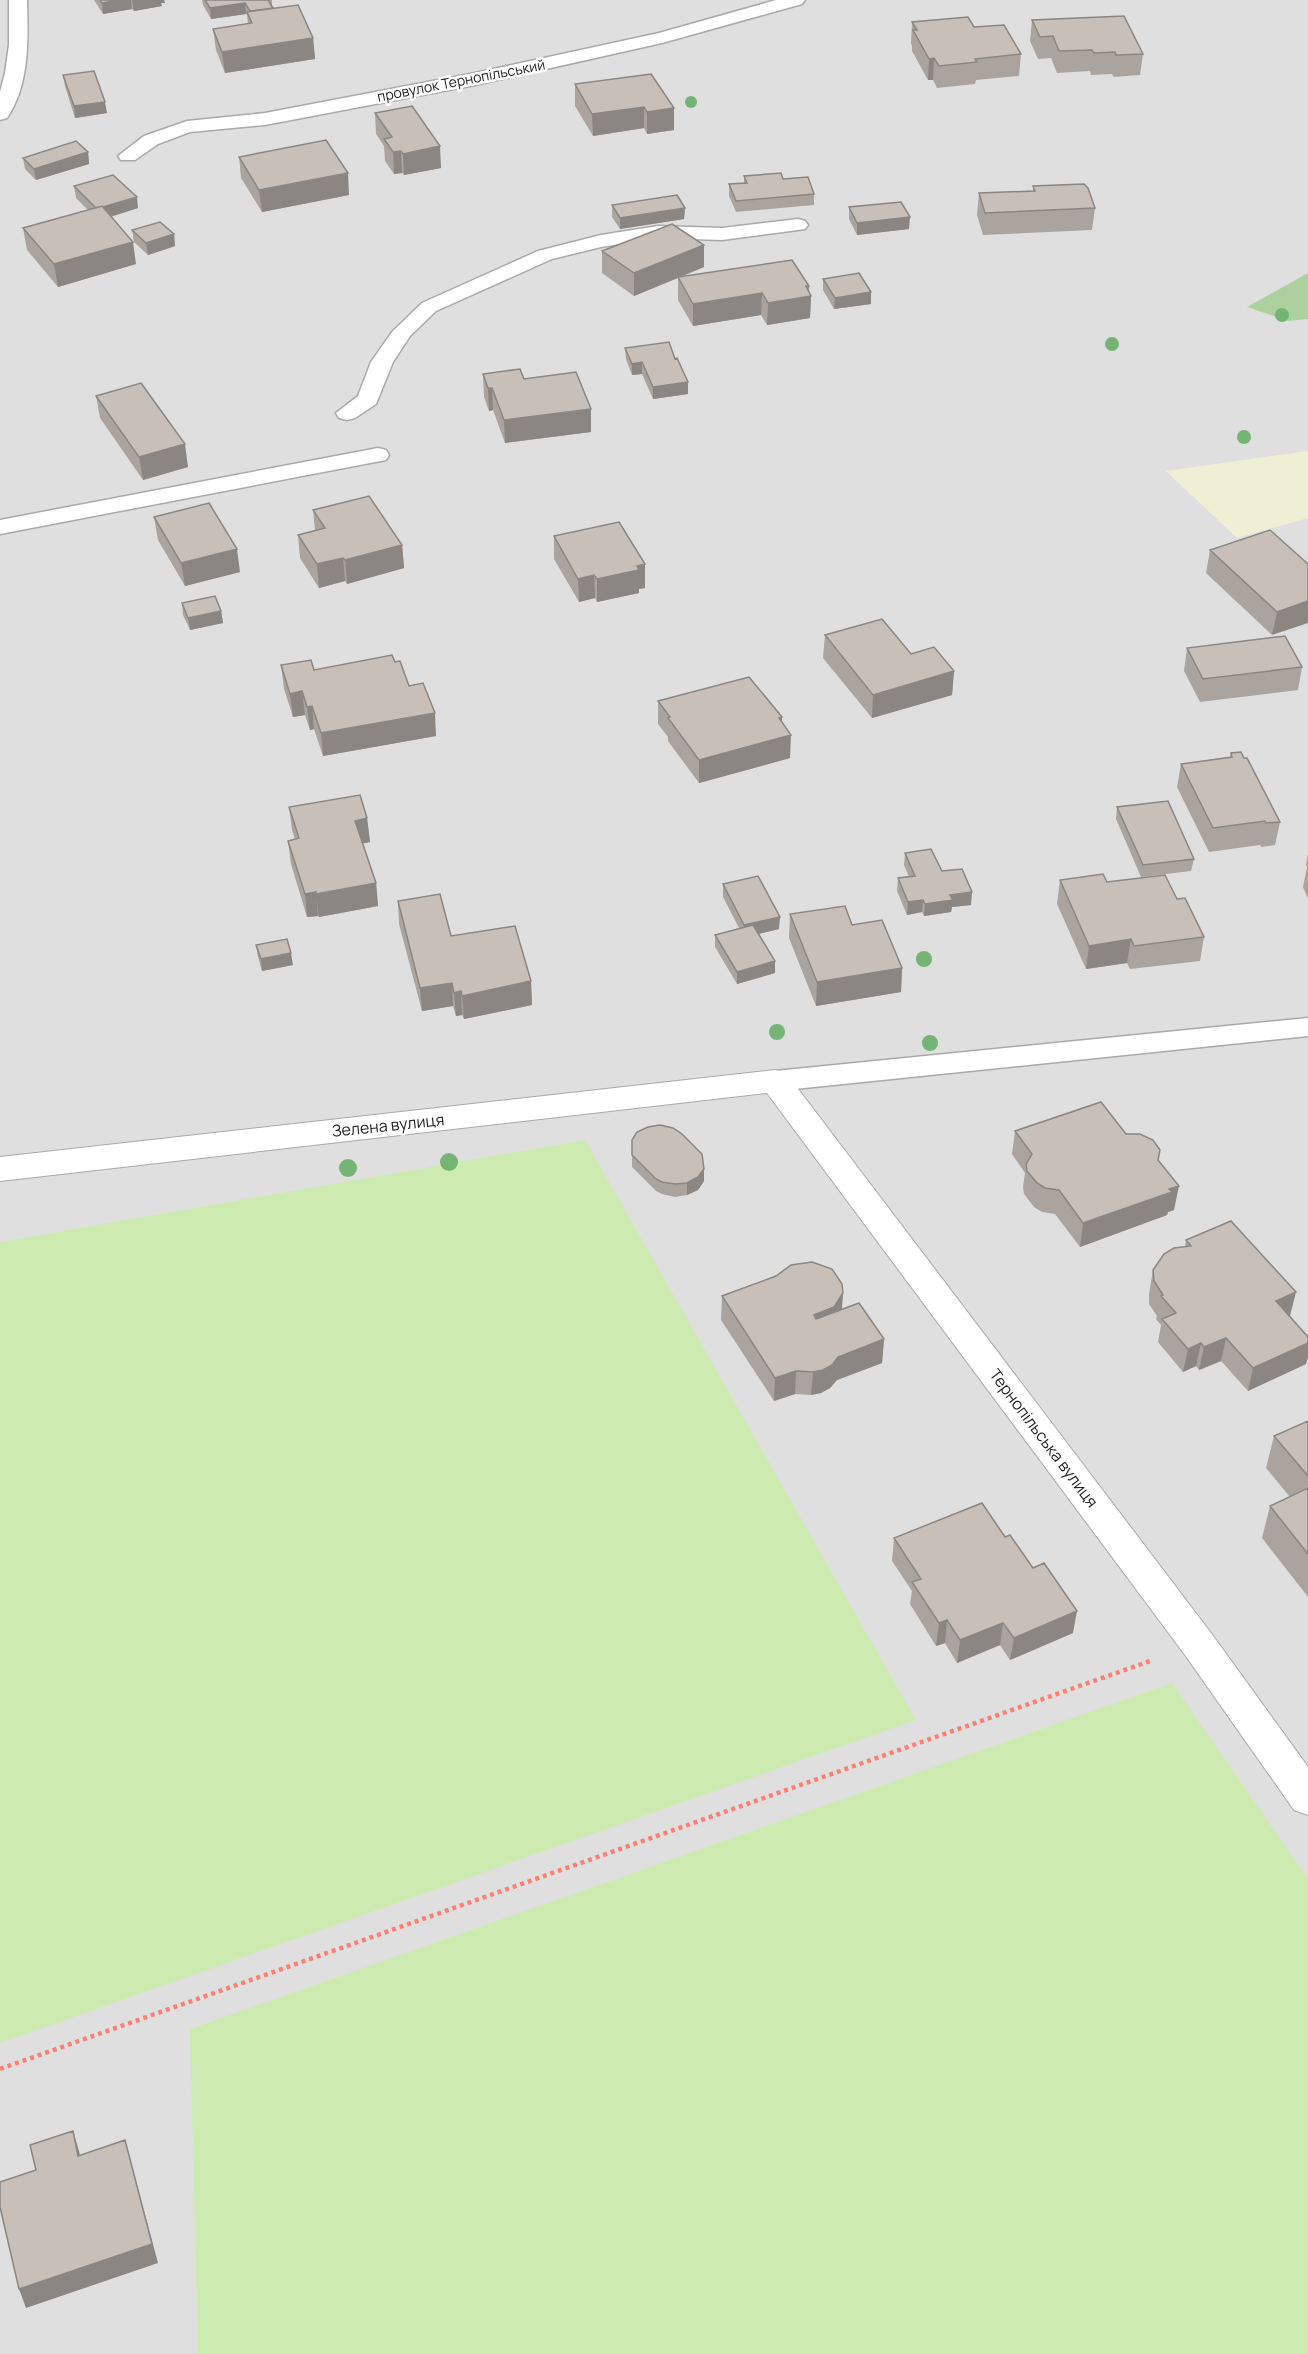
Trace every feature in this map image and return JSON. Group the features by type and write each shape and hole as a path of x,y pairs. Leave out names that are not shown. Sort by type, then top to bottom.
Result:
{"street":[{"name":"Зелена вулиця","path":"0,1169 775,1081"},
{"name":"Тернопільська вулиця","path":"775,1081 1198,1644 1308,1798"}],"lane":[{"path":"0,114 10,97 19,53 18,0"},
{"name":"провулок Тернопільський","path":"128,156 151,140 187,127 265,119 475,79 662,38 796,0"},
{"path":"347,413 368,399 382,362 402,332 429,307 545,255 601,241 658,232 722,234 798,225"},
{"path":"0,527 378,454"},
{"path":"775,1081 1308,1027"}],"path":[{"path":"0,2069 1198,1644"}],"shaded area":[{"path":"0,0 1308,0 1308,2354 0,2354"}],"green space":[{"path":"1308,273 1308,319 1288,321 1247,307"},
{"path":"1308,451 1308,518 1237,538 1166,471"},
{"path":"585,1140 916,1720 0,2043 0,1242"},
{"path":"1172,1683 1308,1879 1308,2354 198,2354 190,2029"}],"building":[{"path":"100,0 119,0 102,3"},
{"path":"205,0 268,0 273,8 250,11 245,3 210,8"},
{"path":"298,5 313,38 222,52 213,29 252,23 247,12"},
{"path":"1124,16 1143,54 1116,55 1115,52 1094,53 1092,50 1059,51 1053,36 1040,37 1032,20"},
{"path":"968,17 974,27 1004,25 1021,54 939,66 934,58 929,59 913,30 917,30 912,22"},
{"path":"94,71 105,102 74,106 63,75"},
{"path":"651,74 674,108 647,112 644,107 592,114 575,84"},
{"path":"412,106 440,146 403,154 401,151 393,152 384,139 392,137 375,113"},
{"path":"326,140 348,173 259,190 239,157"},
{"path":"76,141 88,152 34,169 23,158"},
{"path":"781,173 783,179 808,177 814,194 736,201 729,184 747,183 744,176"},
{"path":"113,175 137,197 96,208 74,186"},
{"path":"1084,184 1088,188 1095,208 985,213 979,193 1035,191 1033,186"},
{"path":"677,195 685,208 620,218 612,205"},
{"path":"901,202 910,217 857,223 849,207"},
{"path":"102,206 133,242 54,264 23,228"},
{"path":"160,222 174,234 146,243 132,230"},
{"path":"672,224 704,245 634,273 602,251"},
{"path":"792,260 809,286 806,286 811,296 768,303 762,293 693,304 678,277"},
{"path":"859,273 871,292 835,298 823,279"},
{"path":"669,342 675,359 677,358 688,382 653,387 642,362 632,364 625,348"},
{"path":"520,369 524,379 576,372 591,409 504,420 492,388 488,388 483,374"},
{"path":"141,383 185,444 139,457 96,396"},
{"path":"369,496 402,545 345,560 343,558 317,564 298,535 325,528 313,510"},
{"path":"209,503 237,549 181,563 154,517"},
{"path":"619,522 645,564 637,566 639,570 597,579 594,575 578,579 554,536"},
{"path":"1270,530 1308,564 1308,601 1277,612 1210,550"},
{"path":"215,596 221,611 188,618 182,603"},
{"path":"882,619 911,654 934,647 954,671 873,695 825,635"},
{"path":"1285,636 1302,667 1203,679 1187,648"},
{"path":"392,655 395,662 400,661 409,686 423,683 435,713 321,733 312,706 307,707 302,691 290,694 281,665 311,660 314,670"},
{"path":"749,677 782,717 779,718 791,735 699,760 658,701"},
{"path":"1241,752 1244,758 1247,758 1280,822 1266,823 1265,821 1213,828 1181,764 1232,757 1231,753"},
{"path":"360,795 367,818 355,821 376,883 305,894 288,841 299,838 289,807"},
{"path":"1168,801 1194,859 1143,865 1117,807"},
{"path":"931,849 942,871 962,869 972,892 950,895 953,900 925,904 923,900 908,902 898,878 915,876 905,853"},
{"path":"1103,874 1107,882 1165,875 1177,899 1185,898 1204,937 1134,946 1131,939 1089,946 1060,880"},
{"path":"758,876 780,917 744,925 723,884"},
{"path":"440,894 451,936 515,926 531,981 462,996 461,991 454,993 452,983 420,988 398,901"},
{"path":"845,906 852,925 882,920 902,968 817,982 790,914"},
{"path":"753,925 775,961 737,972 715,935"},
{"path":"287,939 291,953 261,959 256,945"},
{"path":"1101,1102 1126,1134 1140,1134 1153,1140 1160,1150 1158,1160 1179,1186 1169,1189 1172,1192 1083,1223 1059,1190 1045,1188 1037,1183 1027,1171 1026,1164 1032,1154 1015,1131"},
{"path":"660,1125 673,1128 682,1134 702,1154 704,1169 698,1177 687,1183 662,1182 632,1155 632,1140 637,1132"},
{"path":"1231,1221 1296,1292 1276,1301 1308,1337 1308,1343 1253,1368 1226,1338 1204,1347 1201,1343 1188,1349 1162,1319 1176,1313 1161,1296 1163,1295 1154,1281 1153,1270 1164,1254 1174,1248 1191,1246 1186,1240"},
{"path":"812,1262 832,1269 842,1284 843,1293 834,1307 814,1315 816,1319 859,1303 884,1339 838,1357 832,1365 823,1370 796,1371 775,1378 722,1296 776,1276 791,1265"},
{"path":"1308,1421 1308,1476 1274,1436"},
{"path":"1308,1488 1308,1554 1270,1506"},
{"path":"982,1503 1005,1537 1010,1535 1033,1568 1044,1563 1077,1611 1014,1638 1003,1623 960,1640 947,1620 939,1623 912,1582 921,1579 894,1538"},
{"path":"73,2131 78,2156 125,2140 152,2244 19,2289 0,2207 0,2182 36,2170 30,2145"}]}
